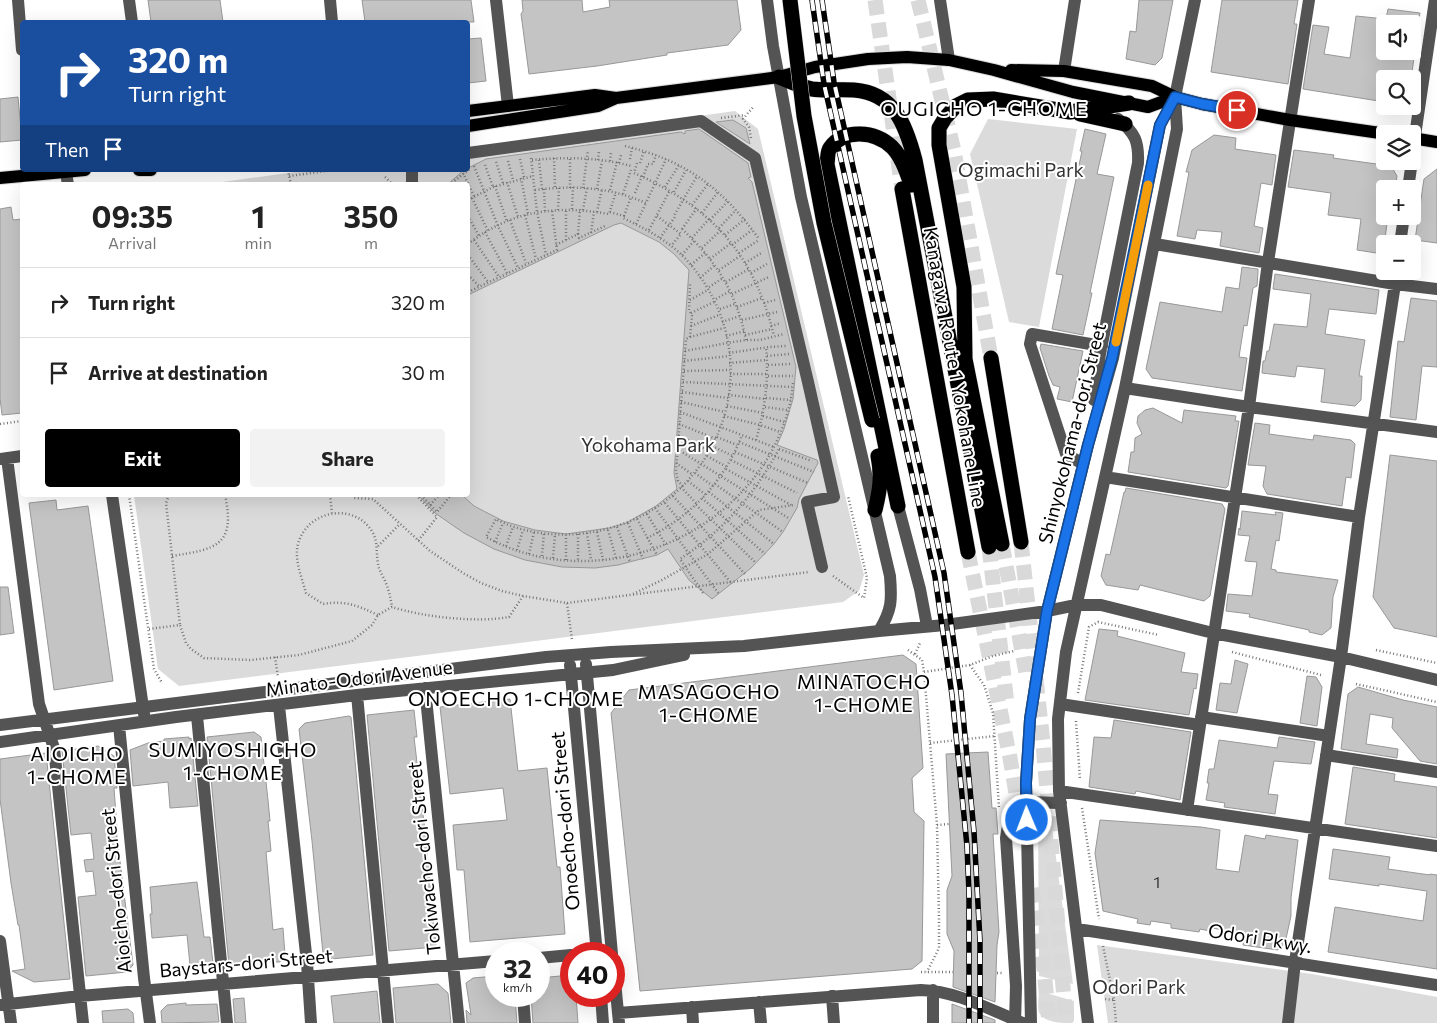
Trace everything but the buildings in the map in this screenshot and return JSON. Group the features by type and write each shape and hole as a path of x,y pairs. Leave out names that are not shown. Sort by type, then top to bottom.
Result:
{"highway":[{"path":"790,0 804,116 824,223 872,420 898,506"},
{"path":"779,77 810,89 856,90 874,95 891,106 908,133 915,160 934,264 995,545 965,359 964,287 939,145 939,128 956,106 968,100 993,99 1070,112 1125,124"},
{"path":"1070,112 1129,103"},
{"path":"898,506 827,164 829,150 840,138 855,133 874,136 892,147 906,167 934,264"},
{"name":"Kanagawa Route 1 Yokohane Line","path":"902,189 968,552"},
{"name":"Kanagawa Route 1 Yokohane Line","path":"991,358 1020,542"},
{"path":"872,420 881,472 881,488 875,510"}],"main road":[{"path":"470,111 594,95 616,98 779,77 815,67 868,59 907,57 949,60 994,70 1073,92 1148,107 1175,97"},
{"path":"994,70 1064,71 1152,86 1175,97 1202,104 1290,120 1376,132"},
{"path":"470,126 598,106 616,98"},
{"path":"1421,139 1437,142"},
{"path":"0,178 34,172 66,172"}],"street":[{"path":"18,0 20,25"},
{"path":"129,0 132,20"},
{"path":"330,0 332,20"},
{"path":"496,0 508,106"},
{"path":"767,0 773,46 801,197 890,576 892,598 890,610 879,630"},
{"path":"940,0 949,60"},
{"path":"1064,71 1075,0"},
{"path":"1088,1023 1060,797 1058,719 1066,652 1126,388 1177,129 1175,97 1195,0"},
{"path":"1187,810 1249,407 1268,262 1309,0"},
{"path":"1416,125 1435,0"},
{"path":"1073,92 1103,107 1125,124 1136,138 1139,150 1102,346 1088,445"},
{"name":"Shinyokohama-dori Street","path":"1031,1023 1026,783 1030,719 1047,611 1083,464 1112,358 1160,125 1175,97"},
{"path":"470,153 701,121 755,158 834,497 802,502 822,567"},
{"path":"66,172 68,182"},
{"path":"1155,244 1268,262 1376,275"},
{"path":"1288,1023 1295,962 1341,657 1359,517 1396,280"},
{"path":"1406,280 1437,289"},
{"path":"1083,464 1066,454 1030,344 1032,334 1102,346"},
{"path":"1126,388 1249,407 1437,432"},
{"path":"20,456 4,458 39,704 54,748 84,1023"},
{"path":"1105,477 1235,499 1359,517"},
{"path":"112,497 145,722"},
{"path":"898,506 920,589 927,626"},
{"name":"Minato-Odori Avenue","path":"0,725 143,706 585,654 744,646 927,626 1047,611 1076,605 1101,605 1213,633 1341,657 1437,680"},
{"name":"Minato-Odori Avenue","path":"0,742 357,695 613,670 721,647"},
{"name":"Onoecho-dori Street","path":"585,654 611,942"},
{"name":"Onoecho-dori Street","path":"569,656 592,942"},
{"name":"Tokiwacho-dori Street","path":"425,688 459,1023"},
{"path":"357,695 388,1023"},
{"path":"1060,704 1329,736"},
{"path":"280,706 311,1023"},
{"path":"197,716 227,1023"},
{"name":"Aioicho-dori Street","path":"119,726 150,1023"},
{"path":"1326,755 1437,772"},
{"path":"619,1018 692,1007 893,991 933,990 975,1003 1017,1022 1006,838 1013,812 1018,806 1027,802 1080,795 1437,846"},
{"name":"Odori Pkwy.","path":"1077,929 1437,985"},
{"path":"0,941 4,1004 11,1023"},
{"name":"Baystars-dori Street","path":"4,1004 146,990 485,962"},
{"path":"933,990 933,1023"},
{"path":"832,996 834,1023"},
{"path":"759,1002 761,1023"},
{"path":"524,1007 525,1023"},
{"path":"602,1007 604,1023"},
{"path":"692,1007 693,1023"}],"path":[{"path":"749,127 743,119 754,106"},
{"path":"620,144 644,150 666,159 698,176 728,201 744,219 760,240 769,256"},
{"path":"630,158 632,147"},
{"path":"578,234 585,188 588,150"},
{"path":"644,150 634,173 656,182 684,198 720,229 740,254 757,283 774,336"},
{"path":"530,151 537,212 546,255"},
{"path":"598,160 599,151"},
{"path":"610,161 611,152"},
{"path":"519,154 526,215 536,259"},
{"path":"610,190 621,155"},
{"path":"635,193 648,164 653,164 656,155"},
{"path":"494,156 503,183"},
{"path":"507,158 513,180"},
{"path":"554,158 558,210"},
{"path":"570,158 572,209"},
{"path":"531,160 587,158 618,162 631,168 623,194"},
{"path":"636,224 666,159"},
{"path":"539,160 545,211"},
{"path":"597,189 602,160"},
{"path":"483,161 526,264"},
{"path":"665,187 679,165"},
{"path":"474,166 498,226 518,268"},
{"path":"674,192 686,169"},
{"path":"288,172 291,182"},
{"path":"289,176 319,172"},
{"path":"463,173 467,182"},
{"path":"470,199 503,183 533,176"},
{"path":"660,238 698,176"},
{"path":"385,177 390,182"},
{"path":"507,182 518,217"},
{"path":"692,205 708,184"},
{"path":"535,190 557,187 602,189 623,194 646,203"},
{"path":"591,233 602,189"},
{"path":"470,190 487,232 508,272"},
{"path":"649,230 670,190"},
{"path":"610,212 616,192"},
{"path":"702,212 718,192"},
{"path":"624,216 631,197"},
{"path":"682,255 710,219 728,201"},
{"path":"671,246 697,208"},
{"path":"498,277 471,242 498,226 518,217 552,210 572,209 609,214 610,212 624,216 623,218 649,230 682,255 709,288 724,328 729,354 730,384 727,406 721,427 710,452 688,481 673,495 647,514 608,530 555,535 513,527 496,519 486,537 529,554 566,560 603,560 628,556 666,545 711,520 736,498 758,473 770,455 784,422 791,400 793,364 768,365"},
{"path":"470,290 557,250 552,210"},
{"path":"566,210 566,240"},
{"path":"702,248 736,210"},
{"path":"657,216 693,240 702,248 719,270 731,292 741,318 746,340"},
{"path":"725,235 744,219"},
{"path":"470,220 479,236"},
{"path":"578,234 580,238 606,226"},
{"path":"710,259 752,230"},
{"path":"556,245 578,234"},
{"path":"719,270 760,240"},
{"path":"745,263 766,250"},
{"path":"691,265 706,253"},
{"path":"470,258 488,282"},
{"path":"751,273 772,261"},
{"path":"700,278 715,265"},
{"path":"726,282 749,269"},
{"path":"470,277 479,286"},
{"path":"691,313 731,292 770,277"},
{"path":"689,300 723,278"},
{"path":"690,284 689,310 692,316 690,337"},
{"path":"720,309 762,298"},
{"path":"722,322 782,311"},
{"path":"691,326 719,315"},
{"path":"724,328 686,339 676,463 678,482 696,505 756,563"},
{"path":"726,336 772,329"},
{"path":"685,351 727,342 760,340 792,333"},
{"path":"756,440 765,407 768,386 767,338"},
{"path":"760,340 762,348"},
{"path":"684,361 767,347 792,346"},
{"path":"730,363 792,354"},
{"path":"684,372 730,372 793,376"},
{"path":"683,382 792,388"},
{"path":"682,392 728,397 791,400"},
{"path":"681,402 780,432"},
{"path":"727,406 763,414 784,422"},
{"path":"765,407 787,410"},
{"path":"680,412 818,463"},
{"path":"0,424 20,421"},
{"path":"679,424 814,472"},
{"path":"678,435 710,452"},
{"path":"647,538 658,533 688,512 709,492 731,460 742,435"},
{"path":"712,446 733,456"},
{"path":"677,449 790,519"},
{"path":"704,593 680,560 701,546 728,521 751,495 779,449"},
{"path":"735,452 808,483"},
{"path":"707,456 757,486 802,502"},
{"path":"731,460 764,476 802,502"},
{"path":"676,463 736,498 783,532"},
{"path":"688,481 706,495"},
{"path":"709,492 774,544"},
{"path":"673,495 744,574"},
{"path":"129,497 154,668 162,683"},
{"path":"168,497 166,503 180,625 186,643 191,650 204,658 250,660 299,655 352,641 372,625 378,615 392,608 407,612 454,618 497,619 509,617 522,596"},
{"path":"172,556 199,551 218,543 224,538 229,522 225,497"},
{"path":"330,497 332,513"},
{"path":"354,497 373,499 418,541 446,563 463,573 502,591 522,596 567,603 806,573 822,567 864,598"},
{"path":"418,497 437,517 418,541"},
{"path":"424,497 438,512 449,497"},
{"path":"430,505 437,497"},
{"path":"702,498 765,554"},
{"path":"664,502 732,584"},
{"path":"631,595 708,554 759,510 802,502"},
{"path":"655,508 719,594"},
{"path":"378,615 348,603 335,602 323,604 306,593 298,560 298,545 303,532 312,522 324,515 338,512 352,515 364,522 372,533 377,546 378,564 388,588 392,608"},
{"path":"647,514 666,545"},
{"path":"637,519 657,555"},
{"path":"495,542 503,523"},
{"path":"628,523 643,559"},
{"path":"377,546 400,524"},
{"path":"506,546 513,527"},
{"path":"618,527 630,562"},
{"path":"518,550 523,529"},
{"path":"608,530 616,558"},
{"path":"529,554 534,532"},
{"path":"597,532 603,560"},
{"path":"542,556 544,533"},
{"path":"587,533 591,560"},
{"path":"578,534 578,560"},
{"path":"553,558 555,535"},
{"path":"566,535 566,560"},
{"path":"567,603 572,640"},
{"path":"1116,1023 1114,1000 1101,933 1080,795 1076,706 1089,627 1098,622 1164,636"},
{"path":"149,629 180,625"},
{"path":"915,654 920,643"},
{"path":"1211,647 1321,675"},
{"path":"1372,649 1437,662"},
{"path":"908,650 922,660 924,672 937,825 939,948 927,972"},
{"path":"924,672 970,666 993,656 1014,651"},
{"path":"275,657 278,677"},
{"path":"970,666 984,685 993,713 1000,811"},
{"path":"1356,684 1437,702"},
{"path":"930,743 995,736"},
{"path":"937,825 949,824"},
{"path":"921,972 953,972"},
{"path":"1104,999 1114,1000"}],"green space":[{"name":"Yokohama Park","path":"735,111 758,129 864,575 859,591 843,602 179,686 158,669 134,497 470,497 470,182 223,182 295,172 470,172 470,148"},
{"name":"Ogimachi Park","path":"988,119 1077,129 1039,327 1009,322 970,154"},
{"path":"1038,810 1048,810 1050,813 1073,984 1039,976"},
{"name":"Odori Park","path":"1097,945 1312,974 1437,997 1437,1023 1108,1023"},
{"path":"1039,991 1074,1001 1074,1021 1072,1023 1053,1022 1041,1016 1038,1007"}],"tunnel":[{"path":"875,0 902,189"},
{"path":"918,0 954,151 991,358"},
{"path":"1021,542 1043,743 1066,1023"},
{"path":"1002,544 1026,673"},
{"path":"989,547 1007,704"},
{"path":"968,552 1010,758 1024,841"},
{"path":"1032,888 1044,969 1049,1023"}],"railway":[{"path":"812,0 824,84 935,577 952,695 967,846 969,1023"},
{"path":"822,0 834,82 944,573 961,693 974,832 980,941 980,1023"}],"slow traffic":[{"path":"1116,342 1148,185"}],"district":[{"name":"OUGICHO 1-CHOME","path":"984,109"},
{"name":"MINATOCHO 1-CHOME","path":"864,694"},
{"name":"ONOECHO 1-CHOME","path":"516,699"},
{"name":"MASAGOCHO 1-CHOME","path":"709,704"},
{"name":"SUMIYOSHICHO 1-CHOME","path":"233,762"},
{"name":"AIOICHO 1-CHOME","path":"77,766"}],"route":[{"path":"1027,820 1026,783 1030,719 1047,611 1088,445 1112,358 1160,125 1175,97 1237,110"}]}
